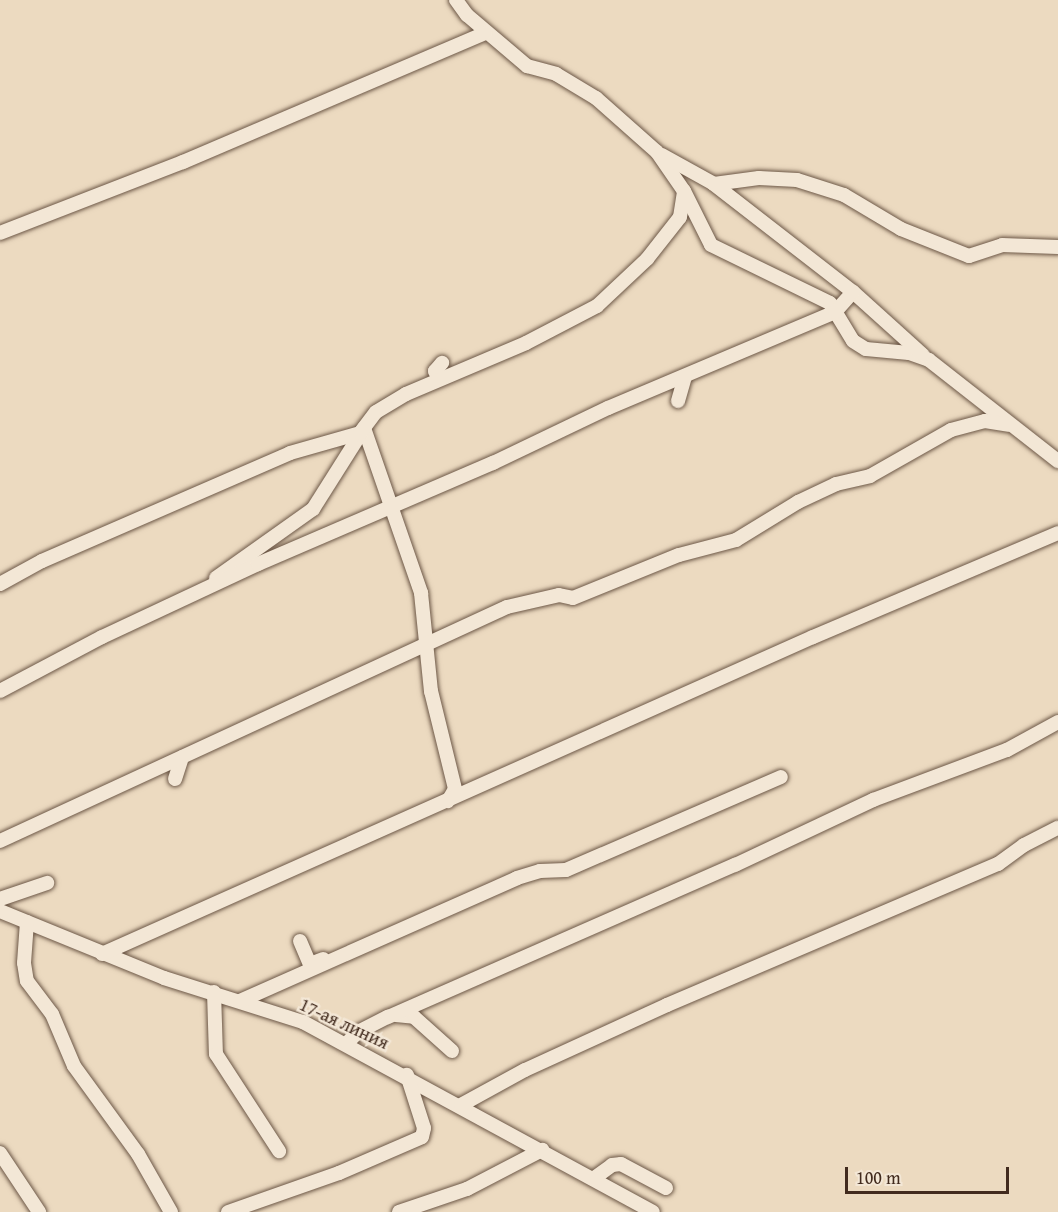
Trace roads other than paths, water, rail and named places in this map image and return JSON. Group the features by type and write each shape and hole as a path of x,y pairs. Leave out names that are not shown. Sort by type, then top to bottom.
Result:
{"street":[{"path":"456,0 486,33 527,66 556,74 596,98 657,152 714,184 854,292 929,360 1009,425 1058,460"},
{"path":"0,233 220,147 486,33"},
{"path":"657,152 684,191 711,245 830,303 853,341 866,349 909,353 929,360"},
{"path":"714,184 759,178 797,180 844,195 901,229 969,256 1002,245 1058,247"},
{"path":"203,589 313,509 364,428 388,403 526,343 597,306 647,259 680,217 684,191"},
{"path":"0,691 203,589 319,541 388,506 835,312 854,292"},
{"path":"439,379 435,371 442,363"},
{"path":"678,401 685,377"},
{"path":"0,841 516,604 560,595 573,598 679,555 736,540 798,502 836,484 870,477 951,430 985,422 1009,425"},
{"path":"364,428 388,506 421,594 434,708 455,789 444,811"},
{"path":"0,584 42,561 290,453 364,428"},
{"path":"102,954 451,798 1058,533"},
{"path":"347,1043 358,1032 394,1015 873,800 1007,750 1058,722"},
{"path":"176,779 182,757"},
{"path":"240,1001 284,984 337,957 517,878 540,871 566,870 781,777"},
{"path":"461,1105 525,1070 667,1005 998,864 1024,845 1058,828"},
{"path":"0,899 47,883"},
{"name":"17-ая линия","path":"0,910 164,978 303,1022 407,1075 653,1212"},
{"path":"27,922 24,963 27,981 52,1014 74,1066 138,1154 171,1212"},
{"path":"300,941 310,964 337,957"},
{"path":"214,992 216,1054 279,1151"},
{"path":"425,1026 425,1013 436,997"},
{"path":"394,1015 414,1017 452,1052"},
{"path":"228,1212 339,1173 422,1137 424,1128 407,1075"},
{"path":"399,1212 467,1189 542,1150"},
{"path":"0,1153 39,1212"},
{"path":"593,1179 612,1165 621,1164 666,1188"}]}
